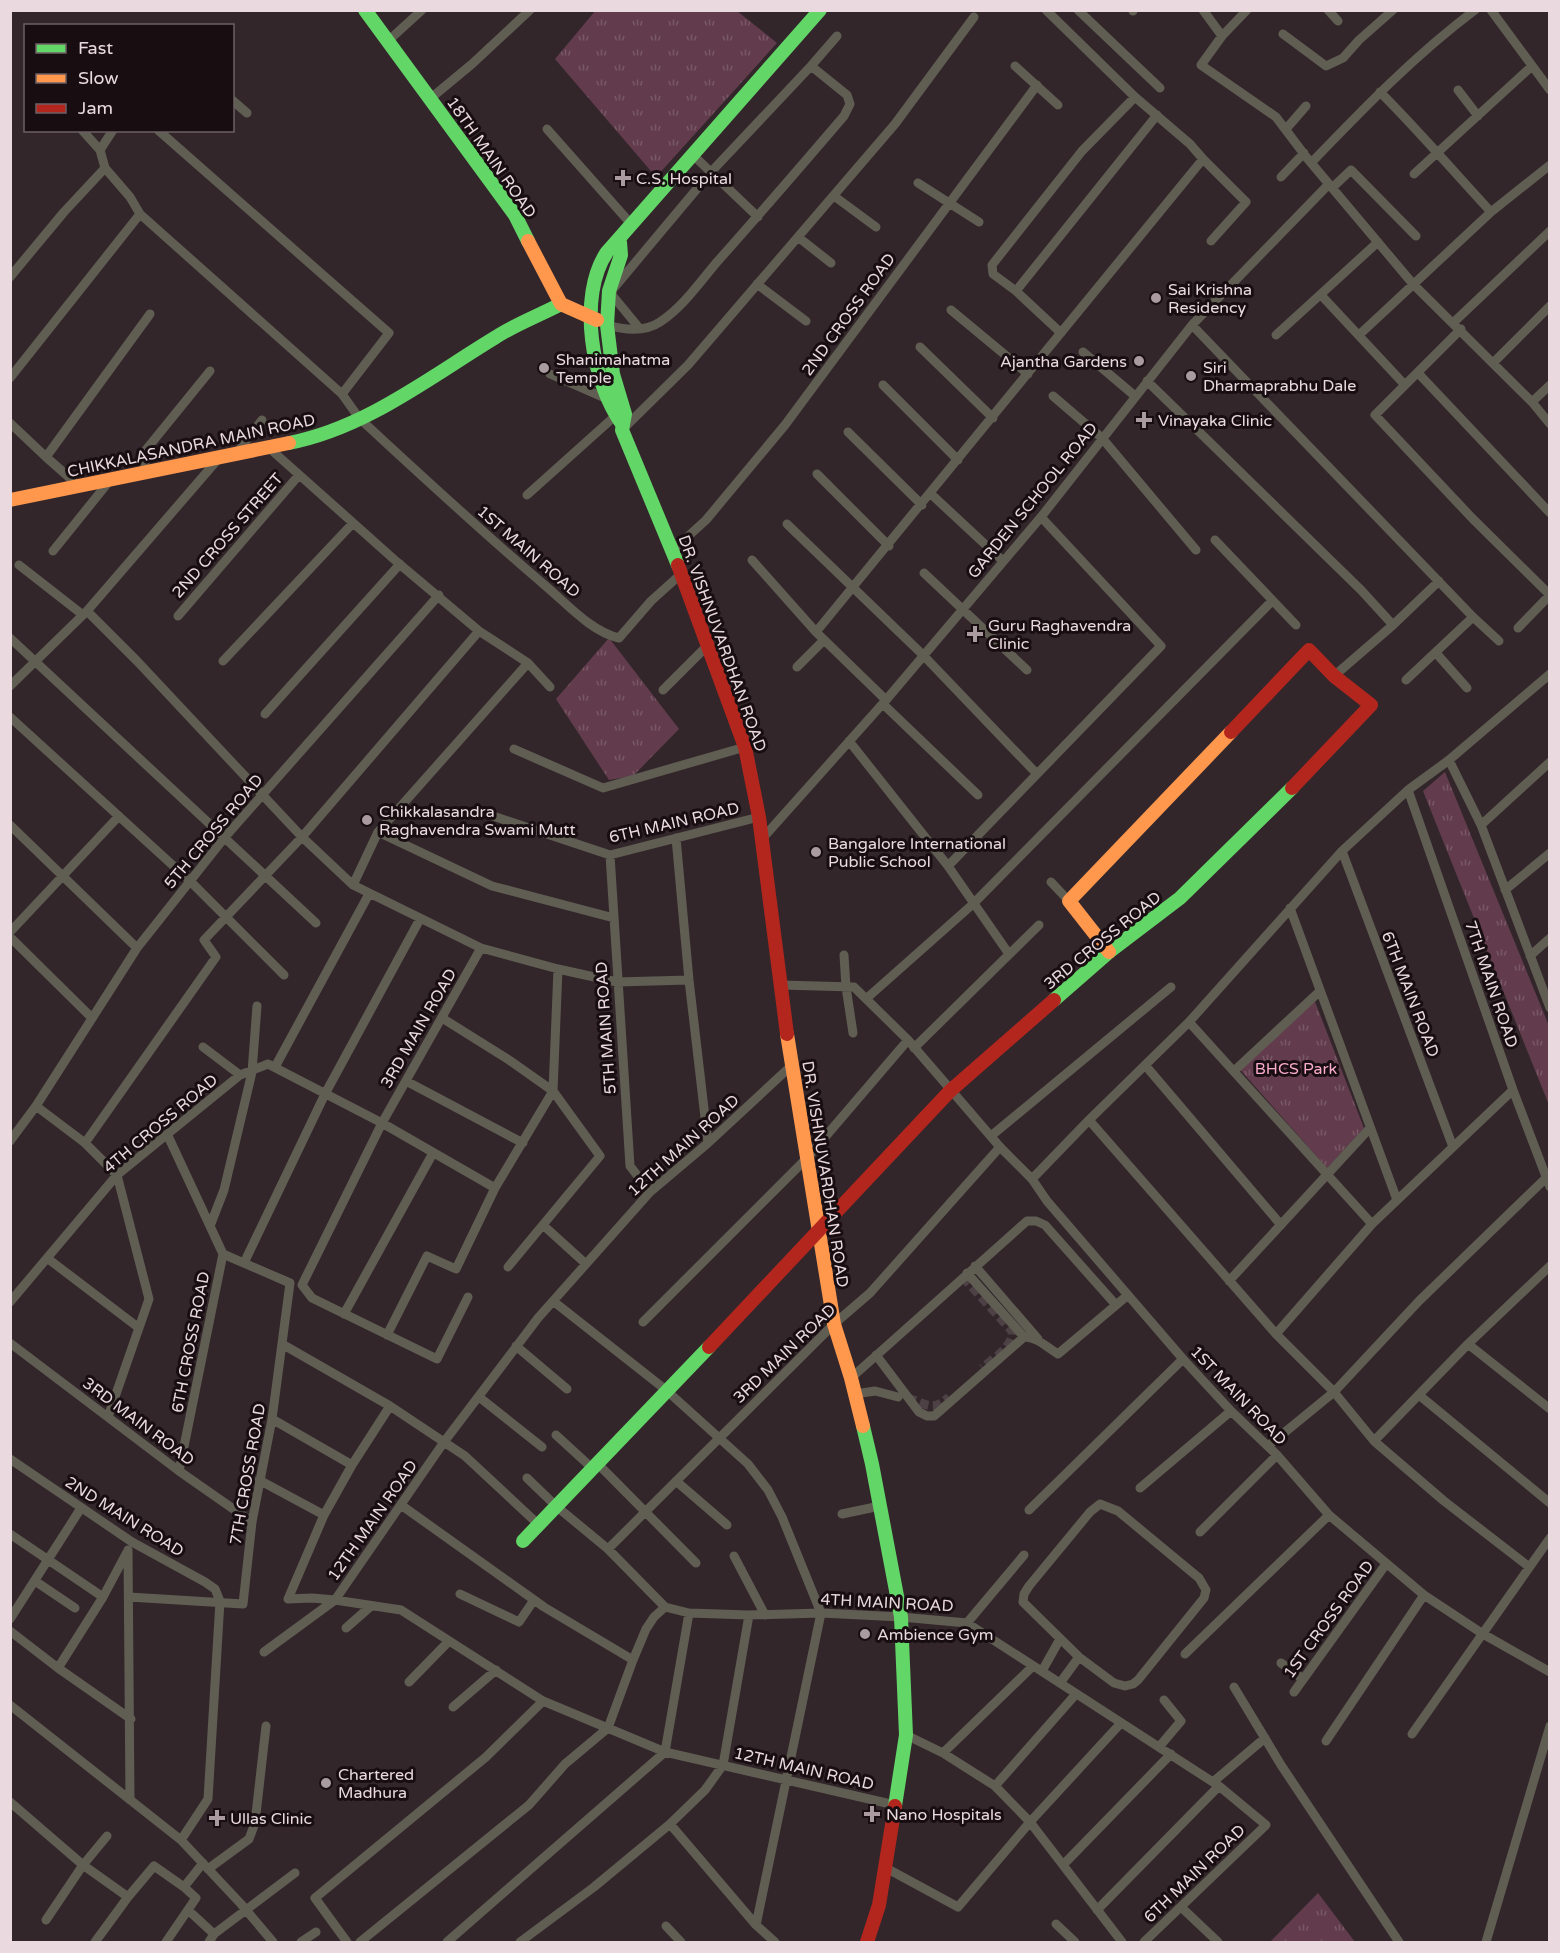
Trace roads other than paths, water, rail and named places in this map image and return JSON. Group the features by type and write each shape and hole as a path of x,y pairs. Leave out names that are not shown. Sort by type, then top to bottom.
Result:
{"street":[{"name":"18TH MAIN ROAD","path":"365,10 515,215 561,304"},
{"path":"388,41 422,10"},
{"path":"431,98 472,64 530,10"},
{"name":"DR. VISHNUVARDHAN ROAD","path":"820,10 632,225 620,242 608,251 596,274 590,316 598,371 607,399 673,550 745,747 759,817 791,1066 808,1157 818,1233 834,1324 855,1394 880,1506 901,1617 906,1735 886,1868 879,1905 867,1942"},
{"path":"1046,10 1135,97 1190,144 1246,202 1211,241"},
{"path":"1078,10 1160,88"},
{"path":"1203,10 1222,36"},
{"path":"1247,10 1222,36 1201,65 1276,117 1311,163 1413,284 1532,402 1550,424"},
{"path":"1328,10 1338,21"},
{"path":"1283,34 1326,66 1343,58 1359,40 1393,10"},
{"path":"1311,163 1380,92 1474,10"},
{"path":"1491,10 1532,66 1546,79 1550,90"},
{"path":"527,495 619,424 688,365 895,124 974,16"},
{"path":"640,329 612,295 613,289 711,172 837,36"},
{"path":"561,304 607,325 619,328 640,329 654,325 674,311 844,116 850,104 847,95 811,66"},
{"path":"1015,66 1058,105"},
{"path":"1414,174 1532,66"},
{"name":"2ND CROSS ROAD","path":"673,550 706,520 785,425 1036,85"},
{"path":"1458,90 1478,116"},
{"path":"1380,92 1422,133 1437,153 1491,212"},
{"path":"1061,333 1016,291 993,274 992,265 1082,151 1135,97"},
{"path":"234,102 248,113"},
{"path":"1286,129 1306,106"},
{"path":"1016,291 1157,115"},
{"path":"547,129 632,225"},
{"path":"84,132 100,150 105,168 130,197 141,214 342,394 359,418"},
{"path":"100,150 112,132"},
{"path":"160,132 389,333 342,394"},
{"path":"1281,177 1304,153"},
{"path":"694,156 758,217"},
{"path":"816,632 889,546 1203,159"},
{"path":"1359,335 1491,212 1550,165"},
{"path":"10,277 64,212 105,168"},
{"name":"GARDEN SCHOOL ROAD","path":"762,839 885,702 1041,517 1192,325 1330,186 1351,170 1416,236"},
{"path":"918,183 980,222"},
{"path":"834,196 876,227"},
{"path":"10,378 141,214"},
{"path":"1518,628 1549,596 1375,415 1418,372 1457,326 1550,231"},
{"path":"798,237 831,263"},
{"name":"DR. VISHNUVARDHAN ROAD","path":"619,424 625,414 612,374 607,325 609,291 621,255 620,242"},
{"path":"1276,335 1378,242"},
{"path":"757,284 806,321"},
{"path":"1321,295 1404,384"},
{"name":"CHIKKALASANDRA MAIN ROAD","path":"10,500 312,438 406,395 497,337 561,304"},
{"path":"1493,363 1550,306"},
{"path":"951,310 1028,375"},
{"path":"46,457 150,314"},
{"path":"1192,325 1473,617 1499,641"},
{"path":"920,347 993,418"},
{"path":"1083,352 1135,396"},
{"path":"145,473 145,451 210,371"},
{"path":"1418,372 1550,513"},
{"path":"550,374 607,399"},
{"path":"1147,381 1361,590 1393,625"},
{"path":"883,385 958,460"},
{"path":"1532,402 1550,385"},
{"path":"1053,396 1102,438 1196,550"},
{"name":"1ST MAIN ROAD","path":"359,418 500,547 591,624 612,637 619,638 651,601 681,574"},
{"path":"237,454 262,420"},
{"path":"10,423 79,486"},
{"path":"848,432 922,505"},
{"path":"268,447 479,631 528,663 550,687"},
{"path":"10,686 85,613 220,457"},
{"path":"817,474 889,546"},
{"name":"2ND CROSS STREET","path":"178,616 299,475"},
{"path":"53,551 111,479"},
{"path":"931,494 1003,561"},
{"path":"948,866 1161,645 1041,517"},
{"path":"223,661 353,523"},
{"path":"787,524 923,655 1037,774"},
{"path":"1215,540 1296,625"},
{"path":"752,560 816,632 978,795"},
{"path":"265,714 400,564"},
{"path":"19,565 85,613 137,661 302,837 353,885 481,948 617,982 689,980"},
{"path":"924,573 1027,670"},
{"path":"1069,901 1310,650 1334,676 1439,581"},
{"name":"5TH CROSS ROAD","path":"36,1106 136,948 225,837 439,595"},
{"path":"867,998 974,904 1272,601"},
{"path":"1406,681 1473,617"},
{"path":"85,1143 216,957 204,940 302,837 479,631"},
{"path":"10,638 316,923"},
{"path":"798,667 824,640"},
{"path":"663,690 708,645"},
{"path":"1436,653 1467,688"},
{"path":"353,885 378,832 528,663"},
{"path":"1032,1179 1189,1022 1342,851 1408,790 1449,760 1550,674"},
{"name":"3RD CROSS ROAD","path":"818,1233 950,1091 1109,952 1180,898 1304,776 1371,705 1334,676"},
{"path":"10,717 190,881 284,975"},
{"path":"849,741 948,866 1009,954"},
{"path":"514,749 603,788 745,747"},
{"path":"1449,760 1480,825 1550,1008"},
{"path":"1480,825 1550,762"},
{"name":"7TH MAIN ROAD","path":"1408,790 1548,1183"},
{"path":"10,932 119,816"},
{"name":"6TH MAIN ROAD","path":"493,816 610,855 759,817"},
{"path":"10,825 136,948"},
{"path":"378,832 492,886 614,918"},
{"path":"675,838 708,1143"},
{"name":"6TH MAIN ROAD","path":"1342,851 1453,1147"},
{"path":"1505,890 1550,853"},
{"name":"5TH MAIN ROAD","path":"610,855 630,1166 650,1192"},
{"path":"1051,882 1109,952"},
{"path":"369,894 272,1065 495,1188"},
{"path":"1290,908 1397,1200"},
{"path":"246,1258 325,1094 420,919"},
{"path":"644,1322 808,1157 911,1044 1039,925"},
{"path":"10,937 92,1017"},
{"path":"1530,956 1550,938"},
{"name":"3RD MAIN ROAD","path":"382,1124 481,948"},
{"path":"844,955 853,1034"},
{"path":"387,1335 427,1256 456,1269 495,1188 553,1091 558,969"},
{"path":"780,985 846,987"},
{"name":"1ST MAIN ROAD","path":"846,987 854,987 867,998 911,1044 1000,1147 1032,1179 1047,1201 1183,1359 1231,1412 1277,1455 1329,1515 1424,1595 1483,1634 1550,1672"},
{"path":"991,1136 1171,987"},
{"path":"1234,1071 1320,991"},
{"path":"210,1226 224,1190 252,1072 257,1006"},
{"path":"442,1018 553,1091 600,1156 508,1266"},
{"path":"1189,1022 1372,1224"},
{"path":"203,1047 240,1075"},
{"name":"4TH CROSS ROAD","path":"10,1302 117,1175 168,1136 240,1075 272,1065"},
{"path":"1144,1065 1281,1225"},
{"name":"12TH MAIN ROAD","path":"791,1066 708,1143 650,1192 553,1301 444,1442 335,1600 401,1610 543,1701 666,1752 895,1805"},
{"path":"406,1081 523,1143"},
{"path":"1276,1334 1372,1224 1513,1090"},
{"path":"10,1141 36,1106 85,1143 117,1175 149,1299 108,1417"},
{"path":"1089,1120 1276,1334 1334,1392 1374,1441 1444,1502 1528,1566"},
{"path":"382,1124 302,1285 312,1298 437,1359 468,1298"},
{"path":"1229,1281 1370,1128"},
{"path":"168,1136 222,1254"},
{"name":"3RD MAIN ROAD","path":"608,1550 834,1324 870,1293 1000,1147"},
{"path":"344,1314 433,1153"},
{"path":"1268,1446 1334,1392 1419,1301 1548,1183"},
{"path":"850,1378 1027,1221 1036,1221 1045,1225 1116,1305"},
{"path":"543,1225 586,1264"},
{"path":"523,1540 818,1233"},
{"name":"7TH CROSS ROAD","path":"220,1601 243,1604 252,1522 272,1419 290,1283 246,1258 222,1254"},
{"name":"6TH CROSS ROAD","path":"179,1471 222,1254"},
{"path":"47,1258 139,1328"},
{"path":"975,1266 1039,1341"},
{"path":"1374,1441 1468,1344 1550,1266"},
{"path":"967,1274 1024,1337"},
{"path":"876,1355 919,1412 927,1416 934,1416 1024,1337 1032,1337 1058,1354 1128,1295"},
{"path":"553,1301 666,1390 748,1464 768,1490 792,1540 821,1613 756,1925"},
{"name":"3RD MAIN ROAD","path":"10,1343 179,1471 252,1522"},
{"path":"282,1344 390,1406 465,1456 538,1524"},
{"path":"1468,1344 1550,1409"},
{"path":"516,1346 567,1389"},
{"path":"1029,1510 1183,1359"},
{"path":"855,1394 875,1391 897,1397"},
{"path":"1419,1395 1550,1503"},
{"path":"479,1397 542,1447"},
{"path":"335,1600 288,1599 324,1515 352,1465 390,1406"},
{"path":"1140,1488 1231,1412"},
{"path":"272,1419 352,1465"},
{"path":"556,1435 646,1511 696,1563"},
{"path":"1200,1532 1277,1455"},
{"name":"2ND MAIN ROAD","path":"10,1459 81,1508 130,1546 212,1586 220,1601"},
{"path":"360,1942 529,1805 564,1764 609,1728 646,1629 665,1607 608,1550 527,1478"},
{"path":"259,1480 324,1515"},
{"path":"676,1481 728,1525"},
{"path":"1101,1504 1118,1511 1204,1583 1206,1590 1204,1598 1138,1680 1132,1684 1125,1686 1114,1683 1079,1658 1060,1639 1027,1607 1023,1602 1024,1594 1090,1512 1101,1504"},
{"path":"401,1505 534,1600 633,1660"},
{"path":"842,1514 880,1506"},
{"path":"10,1619 81,1508"},
{"path":"1185,1654 1329,1515"},
{"path":"10,1534 103,1597"},
{"path":"1412,1734 1528,1566 1550,1538"},
{"path":"58,1668 103,1597 130,1546"},
{"path":"130,1546 130,1800"},
{"path":"967,1623 1024,1555"},
{"path":"734,1556 765,1615"},
{"name":"1ST CROSS ROAD","path":"1294,1692 1386,1564"},
{"path":"35,1581 75,1608"},
{"path":"460,1594 519,1622 534,1600"},
{"path":"1326,1741 1424,1595"},
{"path":"129,1597 220,1601 208,1799 181,1840"},
{"path":"264,1652 335,1600"},
{"path":"346,1628 371,1606"},
{"name":"4TH MAIN ROAD","path":"665,1607 689,1613 749,1615 821,1613 967,1623 1216,1784 1266,1826"},
{"path":"447,1942 666,1752 689,1613"},
{"path":"520,1942 594,1887 670,1824 705,1790 723,1765 749,1615"},
{"path":"10,1631 131,1719"},
{"path":"1042,1671 1060,1639"},
{"path":"409,1682 449,1641"},
{"path":"1060,1683 1079,1658"},
{"path":"1281,1663 1303,1679"},
{"path":"943,1753 1033,1666"},
{"path":"453,1707 496,1671"},
{"path":"1234,1686 1265,1738 1399,1942"},
{"path":"995,1786 1076,1694"},
{"path":"1159,1747 1181,1721 1164,1700"},
{"path":"347,1942 315,1899 486,1757 543,1701"},
{"path":"10,1705 181,1840 273,1942"},
{"path":"886,1868 958,1907 1030,1822 1121,1723"},
{"path":"184,1887 206,1866 249,1839 255,1823 266,1726"},
{"path":"1486,1942 1545,1765 1550,1726"},
{"path":"906,1735 943,1753 995,1786 1030,1822 1122,1942"},
{"path":"1097,1910 1216,1784 1265,1738"},
{"path":"1063,1865 1171,1754"},
{"path":"10,1802 83,1865 128,1897"},
{"path":"670,1824 756,1925 774,1942"},
{"name":"6TH MAIN ROAD","path":"1144,1942 1266,1826"},
{"path":"46,1920 83,1865 107,1836"},
{"path":"95,1942 154,1866 196,1898 166,1942"},
{"path":"189,1910 212,1938 296,1873"},
{"path":"1181,1907 1218,1942"},
{"path":"1056,1924 1075,1942"},
{"path":"666,1926 681,1942"},
{"path":"301,1942 316,1932"}],"tunnel":[{"path":"963,1277 1012,1331 1012,1337 1006,1347 982,1368"},
{"path":"907,1398 933,1406 949,1397"}],"place":[{"name":"C.S. Hospital","path":"623,178"},
{"name":"Sai Krishna Residency","path":"1156,298"},
{"name":"Ajantha Gardens","path":"1139,361"},
{"name":"Shanimahatma Temple","path":"544,368"},
{"name":"Siri Dharmaprabhu Dale","path":"1191,376"},
{"name":"Vinayaka Clinic","path":"1144,420"},
{"name":"Guru Raghavendra Clinic","path":"975,634"},
{"name":"Chikkalasandra Raghavendra Swami Mutt","path":"367,820"},
{"name":"Bangalore International Public School","path":"816,852"},
{"name":"Ambience Gym","path":"865,1634"},
{"name":"Chartered Madhura","path":"326,1783"},
{"name":"Nano Hospitals","path":"872,1814"},
{"name":"Ullas Clinic","path":"217,1818"}],"park label":[{"name":"BHCS Park","path":"1296,1068"}]}
